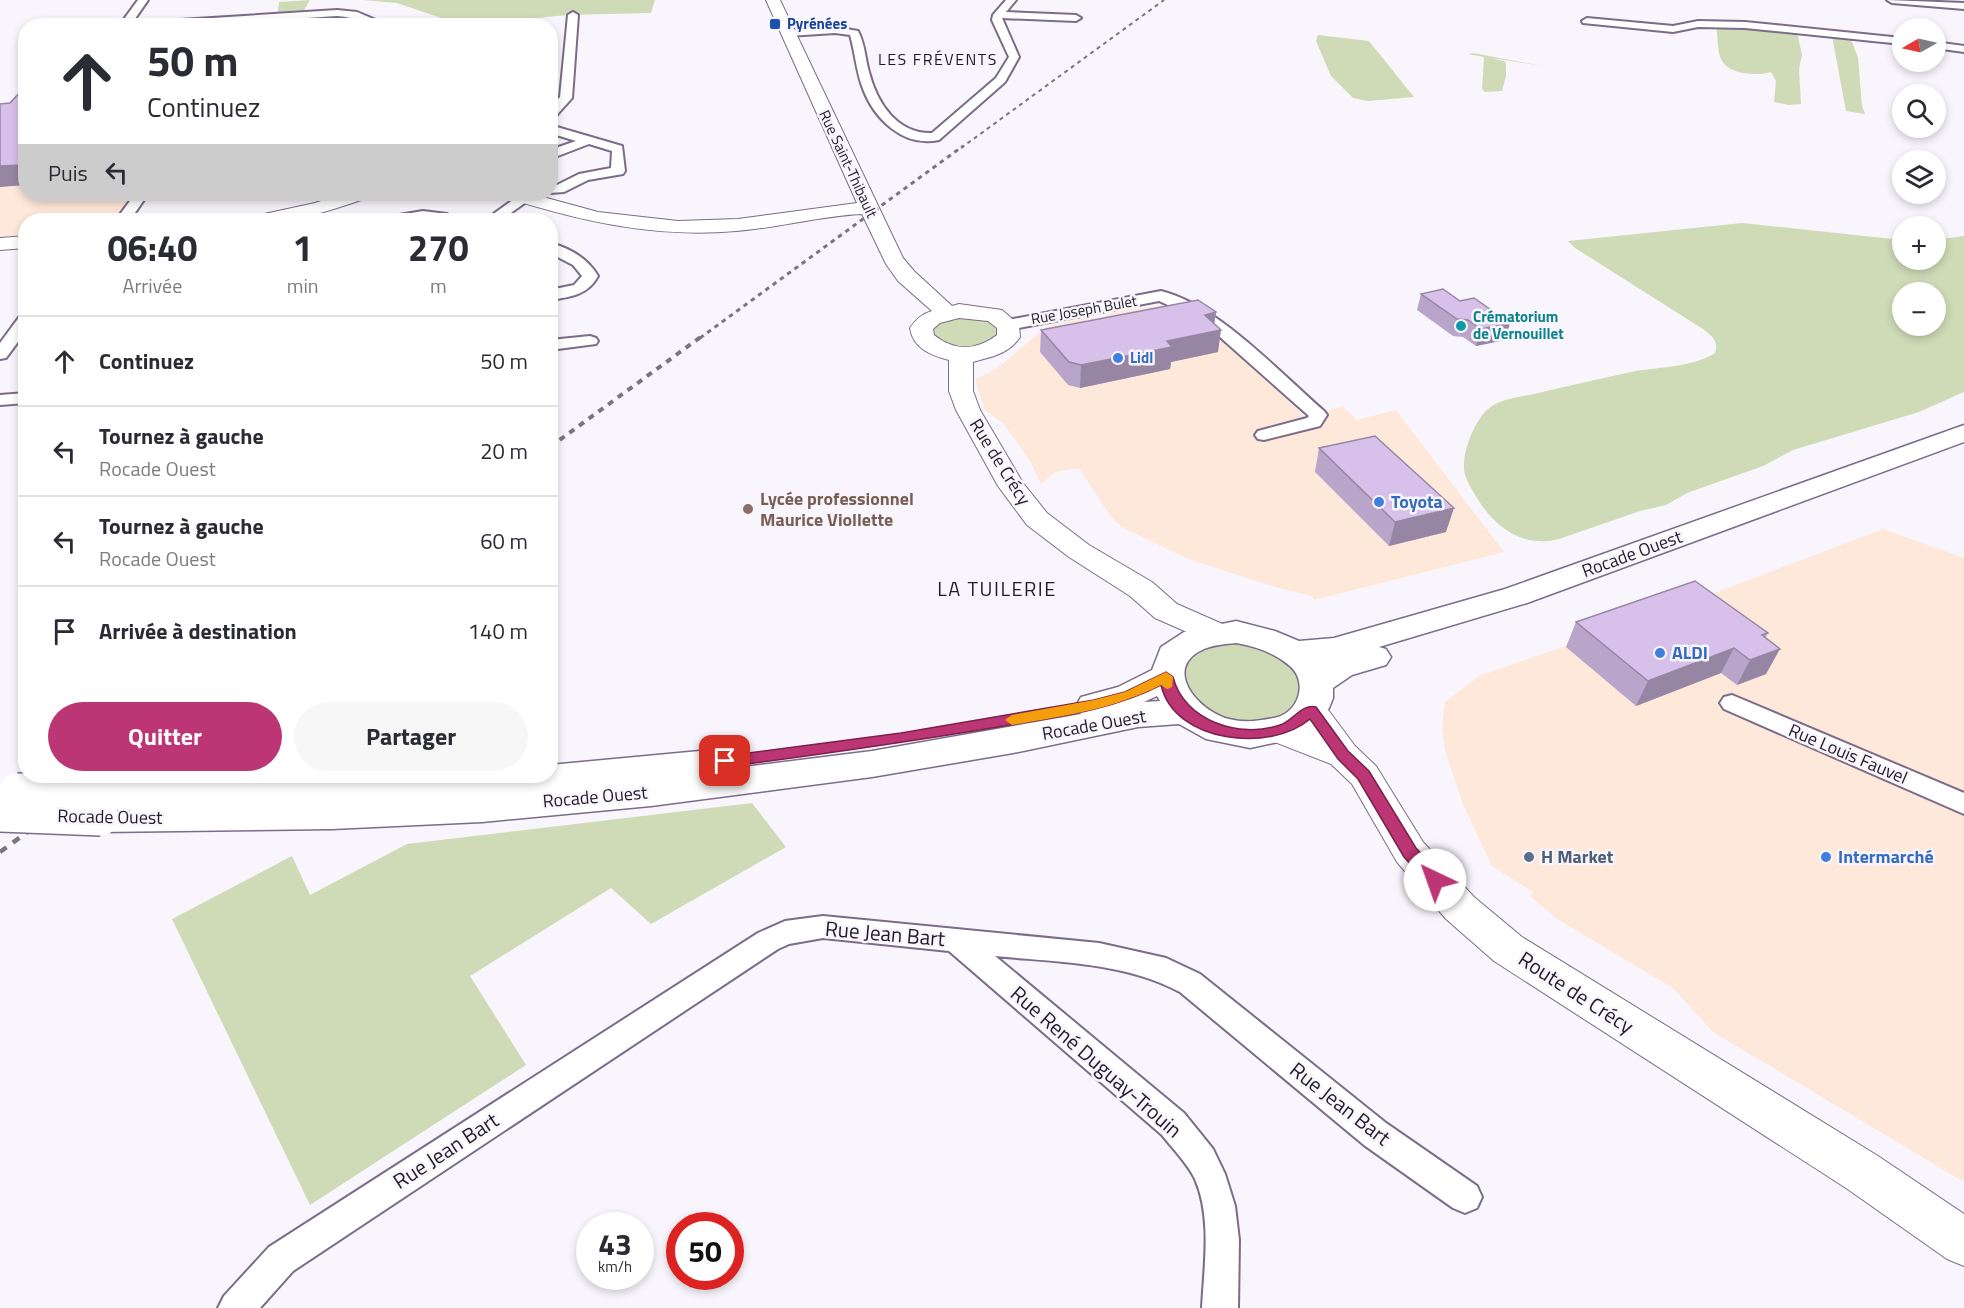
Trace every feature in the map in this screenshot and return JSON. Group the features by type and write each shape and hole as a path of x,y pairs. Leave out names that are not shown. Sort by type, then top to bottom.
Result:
{"main road":[{"name":"Rue Saint-Thibault","path":"773,0 897,266 947,313"},
{"path":"540,201 599,219 659,228 736,225 831,210 863,196"},
{"path":"296,213 340,201"},
{"path":"0,244 18,243"},
{"path":"983,312 994,315 1008,325 1009,337 1005,343 986,352 961,354 934,348 923,341 920,334 921,327 927,321 947,313 983,312"},
{"name":"Rue de Crécy","path":"961,354 961,391 968,411 1011,486 1037,519 1079,551 1141,589 1166,611 1216,633"},
{"name":"Rocade Ouest","path":"1293,652 1335,649 1515,596 1964,433"},
{"name":"Rocade Ouest","path":"1174,662 1170,691 1185,711 1208,725 1236,734 1266,734 1279,731 1293,726 1340,667 1487,627 1964,453"},
{"name":"Rue de Crécy","path":"1166,611 1174,662"},
{"name":"Rocade Ouest","path":"558,778 747,759 901,738 1094,705 1130,695 1174,662 1203,636 1216,633 1236,632 1257,635 1293,652 1308,666 1314,697"},
{"path":"1314,697 1343,755"},
{"name":"Rocade Ouest","path":"6,798 101,818 332,815 482,808 651,792 872,764 1013,740 1138,715 1185,711"},
{"path":"1279,731 1343,755"},
{"name":"Route de Crécy","path":"1343,755 1364,775 1410,852 1460,908 1508,949 1863,1172 1964,1242"},
{"name":"Rocade Ouest","path":"6,798 469,783"},
{"name":"Route de Crécy","path":"1863,1172 1964,1226"}],"street":[{"path":"131,18 143,0"},
{"path":"788,33 835,30 854,33 864,77 876,105 886,120 902,131 923,139 935,137 1001,80 1014,57 997,20 998,15 1011,0"},
{"path":"1892,0 1964,6"},
{"path":"264,18 272,6"},
{"path":"244,18 251,7"},
{"path":"302,18 343,14 357,18"},
{"path":"558,106 566,98 565,52 573,15"},
{"path":"998,15 1076,18"},
{"path":"1587,21 1673,29 1698,24 1745,25 1892,40"},
{"path":"1946,47 1964,49"},
{"path":"558,131 618,149 618,171 584,177 558,189"},
{"path":"558,152 589,140"},
{"path":"500,213 513,201"},
{"path":"558,251 575,258 587,268 590,276 587,283 578,289 558,293"},
{"name":"Rue Joseph Bulet","path":"1008,325 1161,296 1194,311 1226,334 1318,415 1314,422 1264,435"},
{"path":"0,354 18,330"},
{"path":"558,344 590,341"},
{"path":"0,400 18,399"},
{"name":"Rue Louis Fauvel","path":"1732,703 1964,804"},
{"name":"Rue Jean Bart","path":"236,1308 281,1259 768,941 785,933 823,927 1100,955 1166,970 1190,983 1375,1134 1465,1197"},
{"name":"Rue René Duguay-Trouin","path":"954,939 1173,1124 1192,1148 1209,1173 1218,1205 1221,1242 1220,1308"}],"shaded area":[{"path":"18,109 18,201 128,201 119,213 18,213 18,236 0,237 0,116"},
{"path":"1169,304 1192,308 1304,416 1343,407 1357,420 1396,410 1504,552 1314,600 1312,596 1272,586 1188,559 1122,527 1111,517 1079,468 1055,472 1041,484 1030,461 1004,424 985,410 975,380 999,367 1046,327 1086,317 1100,319 1113,312"},
{"path":"1883,529 1964,558 1964,1182 1713,1032 1673,988 1557,919 1530,896 1533,892 1492,866 1463,804 1445,750 1442,728 1445,702 1479,676 1683,605"}],"green space":[{"path":"310,0 303,12 273,14 278,11 279,2"},
{"path":"363,0 655,0 651,13 537,18 441,18 397,3"},
{"path":"341,16 333,18 306,18"},
{"path":"1716,25 1797,32 1802,55 1799,69 1801,104 1789,105 1774,102 1776,81 1771,72 1743,73 1727,66 1722,61 1718,49"},
{"path":"1318,35 1369,41 1414,97 1368,101 1353,98 1331,76 1316,41"},
{"path":"1832,36 1851,39 1858,58 1862,106 1865,114 1846,111"},
{"path":"1468,54 1542,66 1492,58 1506,62 1506,76 1502,91 1485,92 1482,89 1484,57"},
{"path":"1742,223 1892,239 1892,270 1946,270 1946,238 1964,236 1964,392 1919,412 1793,450 1763,466 1687,493 1666,505 1640,511 1559,539 1532,541 1520,537 1499,524 1481,505 1465,475 1464,461 1467,445 1482,415 1487,410 1497,403 1515,397 1636,371 1697,361 1715,353 1716,349 1714,339 1703,329 1575,248 1568,241"},
{"path":"948,318 984,319 1000,332 995,341 964,349 934,340 932,328"},
{"path":"1227,641 1265,647 1296,666 1306,695 1287,720 1224,724 1180,688 1184,662 1194,652"},
{"path":"752,803 786,847 651,924 611,888 470,976 526,1065 310,1205 172,919 292,856 310,895 407,844"}],"building":[{"path":"18,94 18,165 0,166 0,104 10,103"},
{"path":"1443,289 1460,301 1474,298 1510,323 1481,329 1468,320 1457,319 1421,294"},
{"path":"1198,300 1216,312 1205,315 1221,330 1167,341 1172,347 1081,365 1069,362 1041,330"},
{"path":"1375,436 1454,508 1395,522 1319,448"},
{"path":"1695,581 1768,633 1762,635 1780,649 1750,660 1734,648 1648,681 1576,622"}],"railway":[{"path":"961,148 1164,0"},
{"path":"700,338 963,146"},
{"path":"558,441 702,336"},
{"path":"0,852 94,783"}],"slow traffic":[{"path":"1012,720 1094,705 1130,695 1166,677 1167,684"}],"place":[{"name":"Pyrénées","path":"775,24"},
{"name":"Crématorium de Vernouillet","path":"1461,326"},
{"name":"Lidl","path":"1118,358"},
{"name":"Toyota","path":"1379,502"},
{"name":"Lycée professionnel Maurice Viollette","path":"748,509"},
{"name":"ALDI","path":"1660,653"},
{"name":"H Market","path":"1529,857"},
{"name":"Intermarché","path":"1826,857"}],"district":[{"name":"LES FRÉVENTS","path":"938,59"},
{"name":"LA TUILERIE","path":"997,589"}],"route":[{"path":"725,761 901,738 1094,705 1130,695 1166,677 1173,698 1185,711 1208,725 1236,734 1266,734 1279,731 1293,726 1311,711 1343,755 1364,775 1410,852 1435,880"}]}
